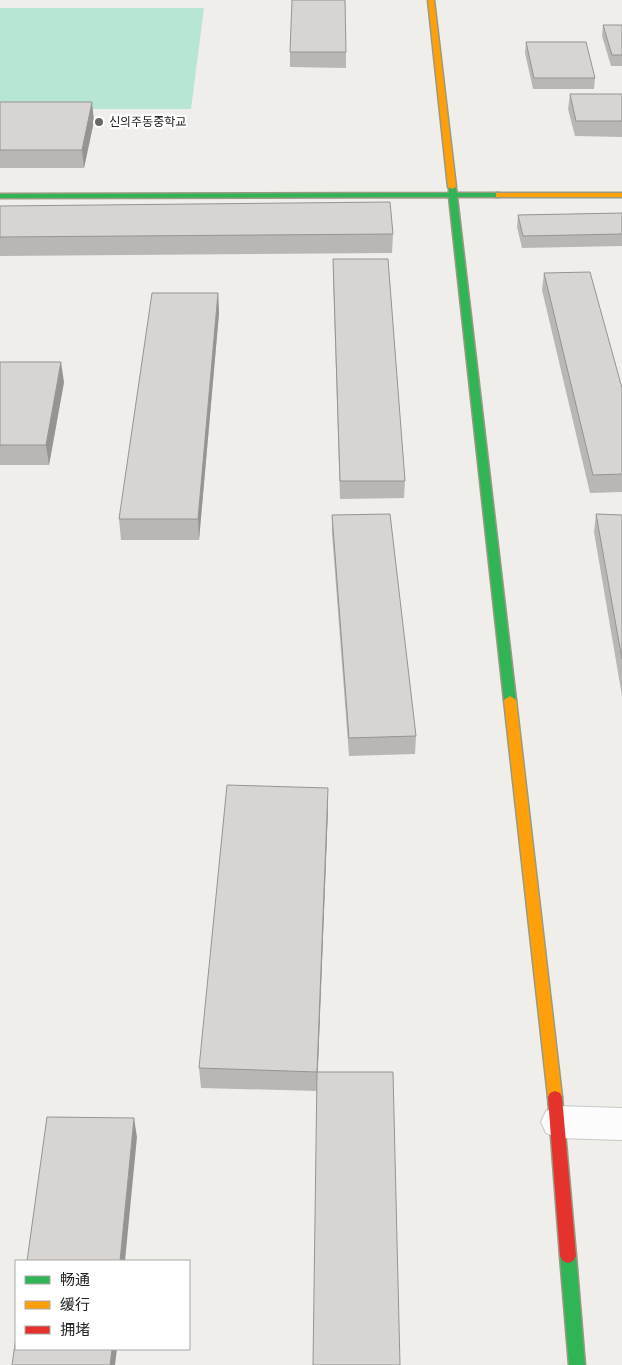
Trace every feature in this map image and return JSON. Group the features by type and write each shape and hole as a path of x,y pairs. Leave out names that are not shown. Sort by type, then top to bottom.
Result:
{"main road":[{"path":"431,0 558,1122 577,1365"},
{"path":"0,196 622,195"}],"street":[{"path":"558,1122 622,1124"}],"green space":[{"path":"0,8 204,8 191,109 0,109"}],"building":[{"path":"292,0 345,0 346,52 290,52"},
{"path":"603,25 622,25 622,55 612,55"},
{"path":"526,42 586,42 595,78 534,78"},
{"path":"570,94 622,94 622,121 576,121"},
{"path":"0,102 92,102 82,150 0,150"},
{"path":"390,202 393,234 0,237 0,206"},
{"path":"622,213 622,234 523,236 518,215"},
{"path":"333,259 388,259 405,481 340,481"},
{"path":"590,272 622,388 622,474 593,475 544,273"},
{"path":"152,293 218,293 198,519 119,519"},
{"path":"0,362 61,362 46,445 0,445"},
{"path":"390,514 416,736 349,738 332,515"},
{"path":"596,514 622,515 622,659"},
{"path":"227,785 328,788 317,1072 199,1068"},
{"path":"317,1072 393,1072 400,1365 313,1365"},
{"path":"47,1117 134,1118 120,1260 27,1260"},
{"path":"15,1344 15,1350 112,1350 110,1365 12,1365"}],"traffic: fast":[{"path":"452,187 510,700"},
{"path":"0,196 499,195"},
{"path":"568,1256 577,1365"}],"traffic: slow":[{"path":"431,0 452,187"},
{"path":"499,195 622,195"},
{"path":"510,700 555,1097"}],"traffic: jam":[{"path":"555,1097 568,1256"}],"place":[{"name":"신의주동중학교","path":"99,122"}]}
